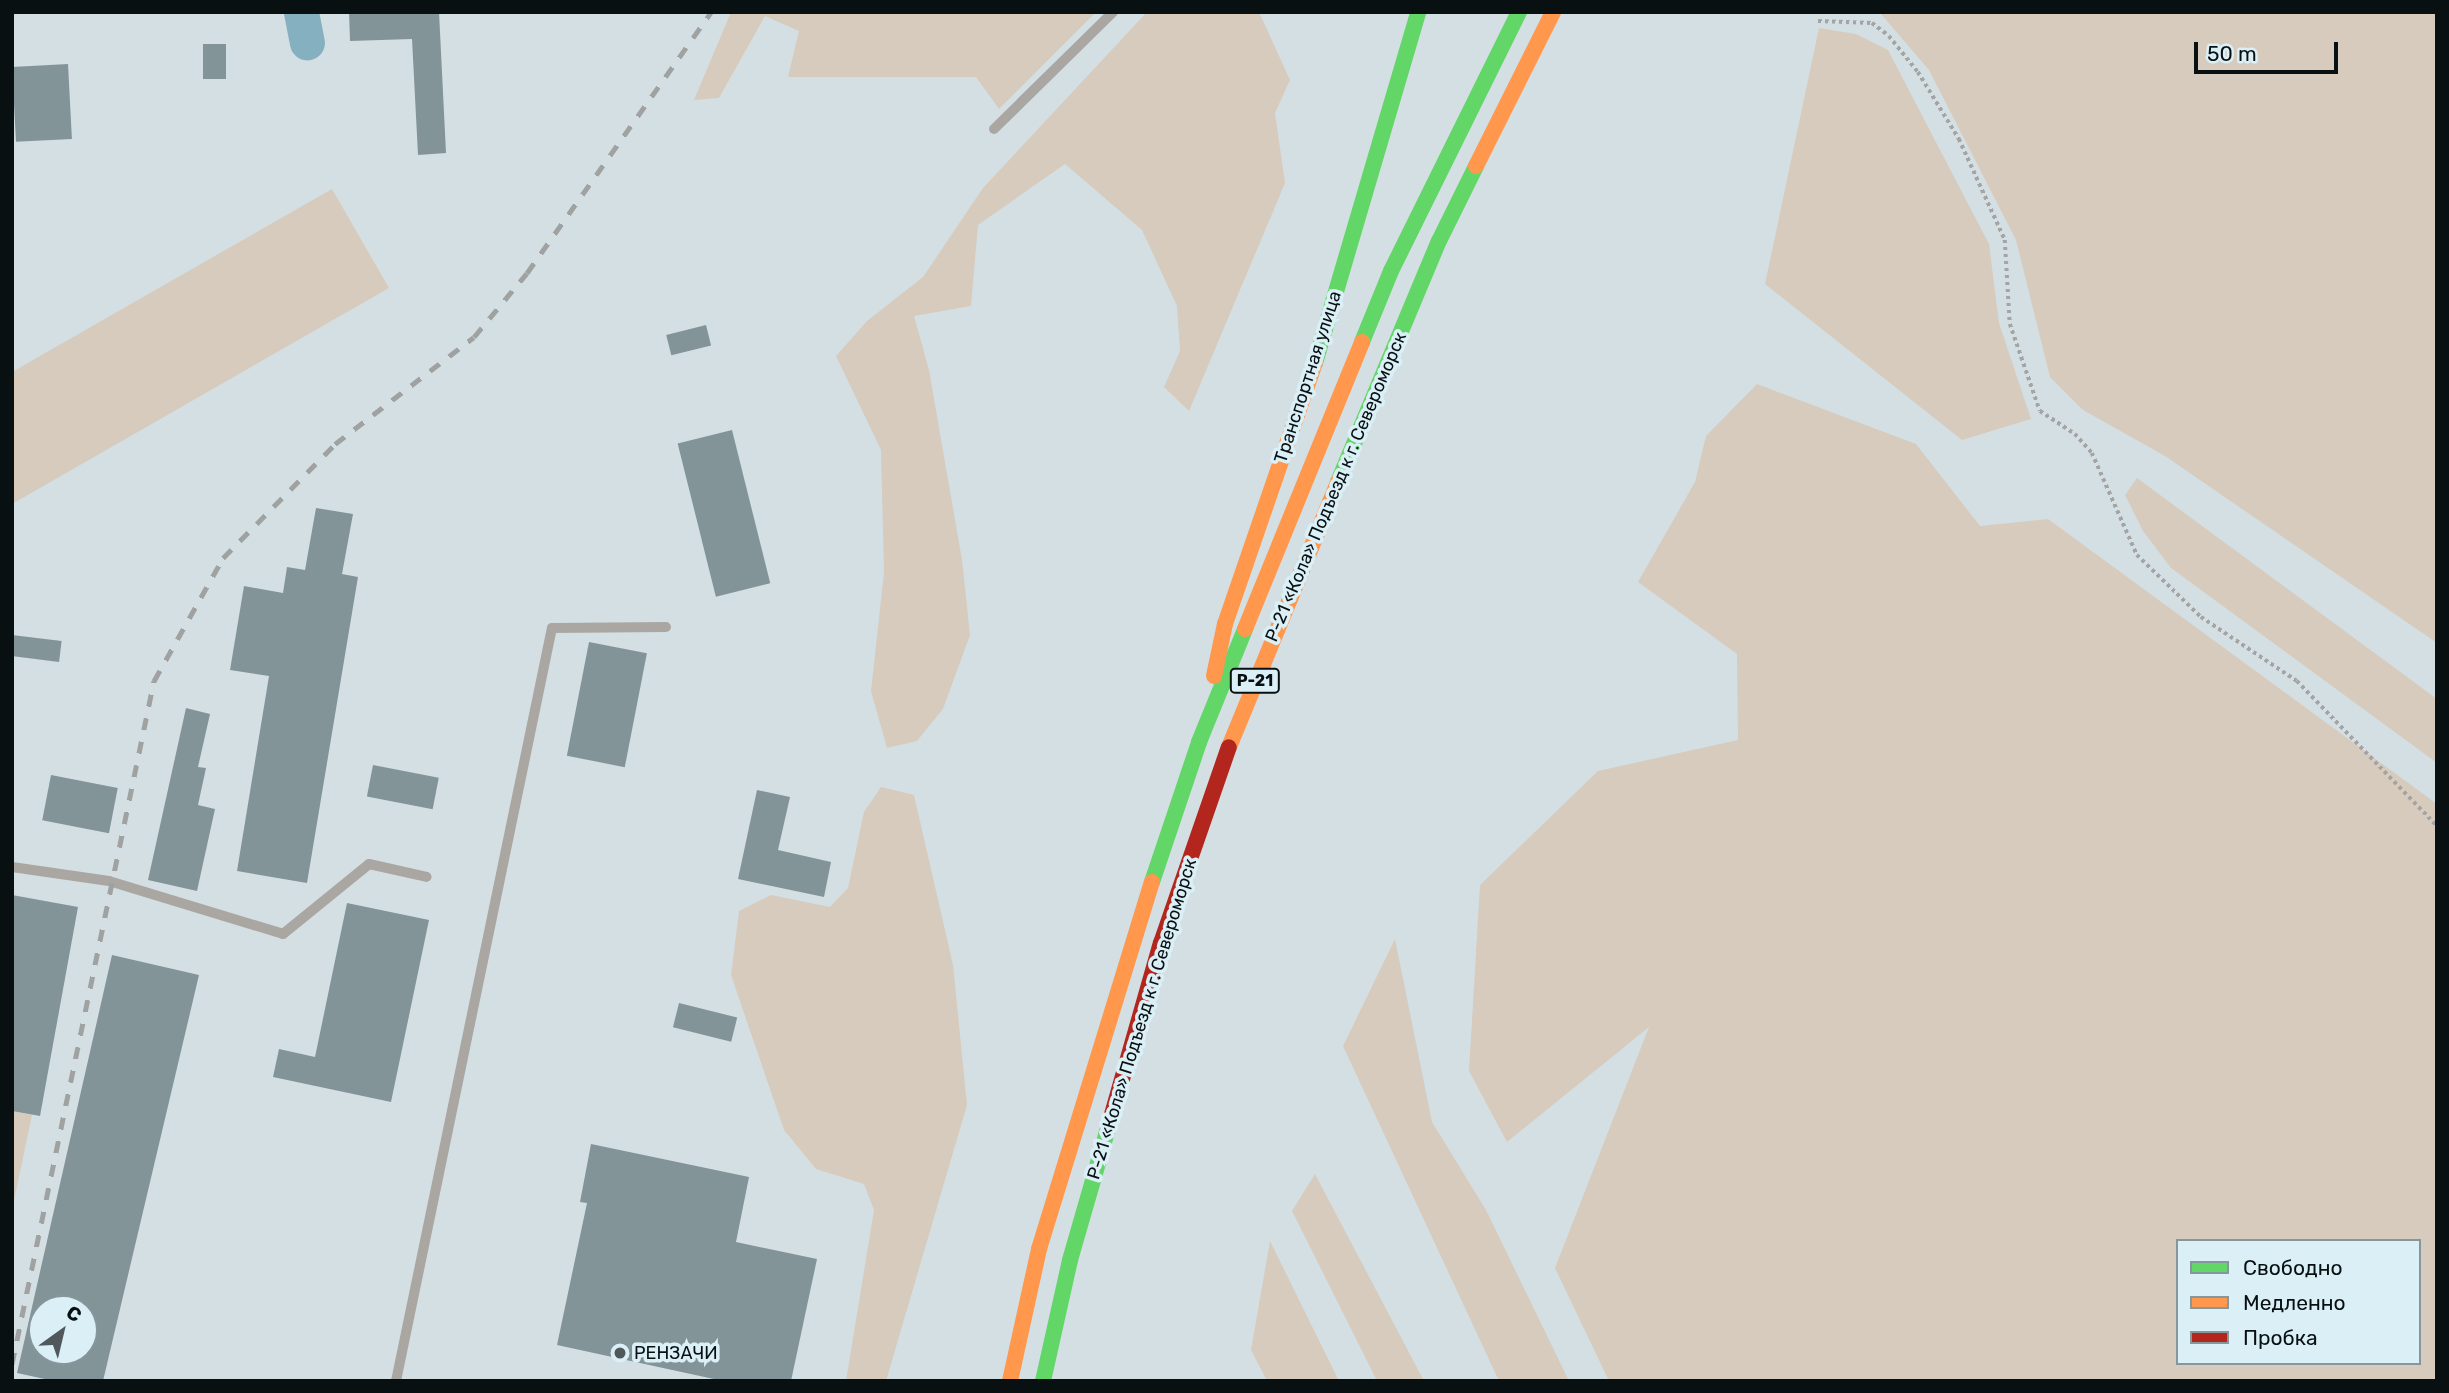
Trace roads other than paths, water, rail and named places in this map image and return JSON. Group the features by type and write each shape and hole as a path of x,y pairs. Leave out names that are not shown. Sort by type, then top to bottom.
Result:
{"main road":[{"name":"Транспортная улица","path":"1199,743 1225,624 1317,358 1418,12"},
{"name":"Р-21 «Кола» Подъезд к г. Североморск","path":"1010,1381 1039,1249 1134,934 1199,743 1391,271 1519,12"},
{"name":"Р-21 «Кола» Подъезд к г. Североморск","path":"1043,1381 1070,1260 1161,943 1234,732 1439,241 1553,12"}],"lane":[{"path":"994,129 1113,12"},
{"path":"396,1381 552,628 666,627"},
{"path":"12,867 109,881 283,933 369,864 427,877"}],"waterway":[{"path":"301,12 307,42"}],"railway":[{"path":"12,1364 154,681 223,558 335,444 474,337 527,273 711,12"}],"place":[{"name":"РЕНЗАЧИ","path":"620,1353"}]}
